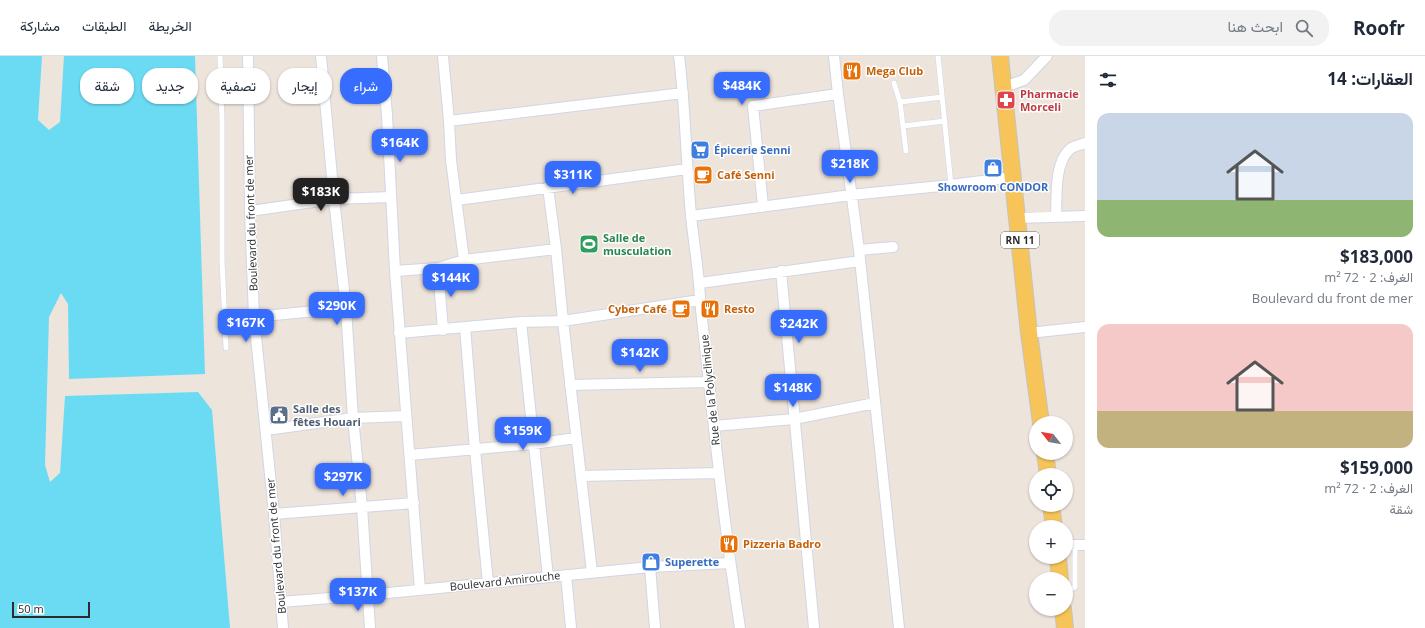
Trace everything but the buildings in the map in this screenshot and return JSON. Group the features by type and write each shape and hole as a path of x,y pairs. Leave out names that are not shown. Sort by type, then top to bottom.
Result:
{"main road":[{"name":"RN 11","path":"1000,56 1029,333 1040,416"},
{"path":"1064,616 1065,628"}],"street":[{"name":"Boulevard du front de mer","path":"248,56 250,211 254,317 274,514 283,628"},
{"path":"321,56 346,308 353,418 362,507 370,628"},
{"path":"382,56 387,115 399,334 420,590"},
{"path":"443,56 451,160 464,260"},
{"name":"Rue de la Polyclinique","path":"679,56 683,93 691,216 700,283 700,300 719,473 730,564 740,628"},
{"path":"834,56 859,250 899,628"},
{"path":"1004,88 1024,80 1047,56"},
{"path":"449,121 683,93"},
{"path":"763,206 753,106 838,94"},
{"path":"1056,216 1057,177 1062,161 1070,149 1085,143"},
{"path":"457,200 687,169"},
{"path":"691,216 851,194 951,185 1013,177"},
{"path":"548,187 592,572"},
{"path":"250,211 334,199 391,197"},
{"path":"1017,218 1085,216"},
{"path":"859,250 893,247"},
{"path":"395,271 438,268 464,260 556,249"},
{"path":"700,283 860,261"},
{"path":"438,268 443,330"},
{"path":"781,271 814,628"},
{"path":"399,334 443,330 465,326 563,321 700,300"},
{"path":"254,317 346,308"},
{"path":"521,322 548,577"},
{"path":"465,326 488,583"},
{"path":"1029,333 1085,327"},
{"path":"570,385 709,382"},
{"path":"714,426 794,419 875,403"},
{"path":"266,430 353,418 406,416"},
{"path":"410,455 475,450 576,438"},
{"path":"581,476 719,473"},
{"path":"274,514 414,503"},
{"name":"Boulevard Amirouche","path":"281,602 368,595 650,567 730,564"},
{"path":"650,567 655,628"},
{"path":"566,575 571,628"}],"lane":[{"path":"220,56 222,120 222,260 226,348"},
{"path":"938,56 951,185"},
{"path":"894,83 900,102 906,151"},
{"path":"900,102 942,97"},
{"path":"903,126 945,121"},
{"path":"1073,587 1075,545"}],"water":[{"path":"0,56 42,56 38,120 49,130 60,122 64,56 195,56 195,68 142,68 142,104 197,104 205,374 69,379 68,304 61,293 49,317 45,465 50,482 60,473 65,396 198,392 212,410 230,628 0,628"}],"place":[{"name":"Mega Club","path":"852,71"},
{"name":"Pharmacie Morceli","path":"1006,100"},
{"name":"Épicerie Senni","path":"700,150"},
{"name":"Showroom CONDOR","path":"993,168"},
{"name":"Café Senni","path":"703,175"},
{"name":"Salle de musculation","path":"589,244"},
{"name":"Cyber Café","path":"681,309"},
{"name":"Resto","path":"710,309"},
{"name":"Salle des fêtes Houari","path":"279,415"},
{"name":"Pizzeria Badro","path":"729,544"},
{"name":"Superette","path":"651,562"}]}
